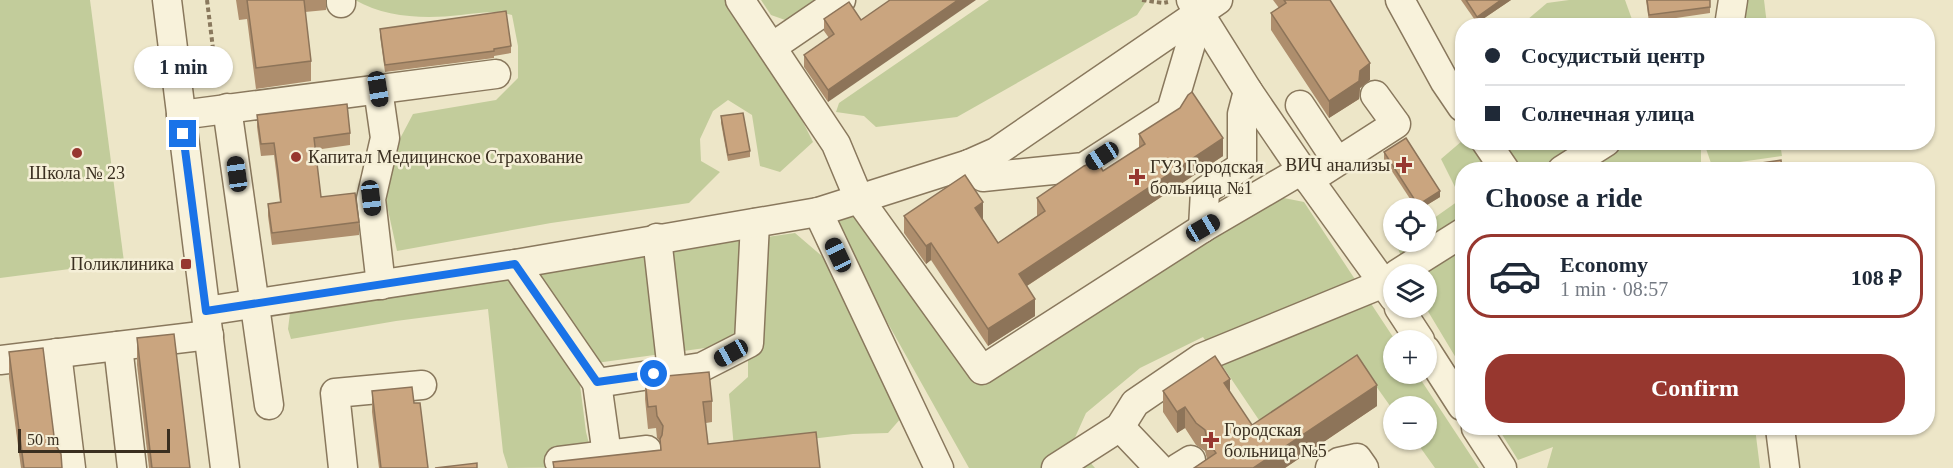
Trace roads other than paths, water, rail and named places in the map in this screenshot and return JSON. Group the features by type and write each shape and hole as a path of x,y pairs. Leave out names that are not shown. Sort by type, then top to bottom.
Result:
{"street":[{"path":"167,0 225,468"},
{"path":"740,0 836,144 859,199 982,370 1203,228 1337,161 1396,124 1375,94"},
{"path":"1400,0 1455,97"},
{"path":"1730,18 1733,0"},
{"path":"772,47 831,4"},
{"path":"1195,4 1248,91 1305,175 1383,272"},
{"path":"0,360 118,346 207,323 255,305 515,264 818,212 969,164 996,152 1195,4"},
{"path":"969,164 983,177 1084,167 1171,111 1195,4"},
{"path":"181,115 496,74"},
{"path":"378,89 386,138 371,198 381,285"},
{"path":"1242,166 1242,114 1248,91"},
{"path":"1300,105 1337,161"},
{"path":"224,109 255,305 268,405"},
{"path":"1575,162 1593,150"},
{"path":"1203,228 1205,191 1242,166 1305,175"},
{"path":"818,212 939,468"},
{"path":"597,382 702,367 749,343 754,223"},
{"path":"657,238 672,371"},
{"path":"1419,264 1455,238"},
{"path":"515,264 597,382 607,455"},
{"path":"1056,468 1120,427 1135,403 1201,358 1383,287"},
{"path":"118,346 132,468"},
{"path":"57,353 71,468"},
{"path":"1437,367 1455,395"},
{"path":"343,468 335,393 422,385"},
{"path":"1120,427 1160,468"},
{"path":"1481,435 1502,468"},
{"path":"1781,435 1785,468"},
{"path":"559,461 647,450"},
{"path":"1330,468 1339,462 1357,458 1364,468"}],"place":[{"name":"Школа № 23","path":"77,153"},
{"name":"Капитал Медицинское Страхование","path":"296,157"},
{"name":"ВИЧ анализы","path":"1404,165"},
{"name":"ГУЗ Городская больница №1","path":"1137,177"},
{"name":"Поликлиника","path":"186,264"},
{"name":"Городская больница №5","path":"1211,440"}]}
